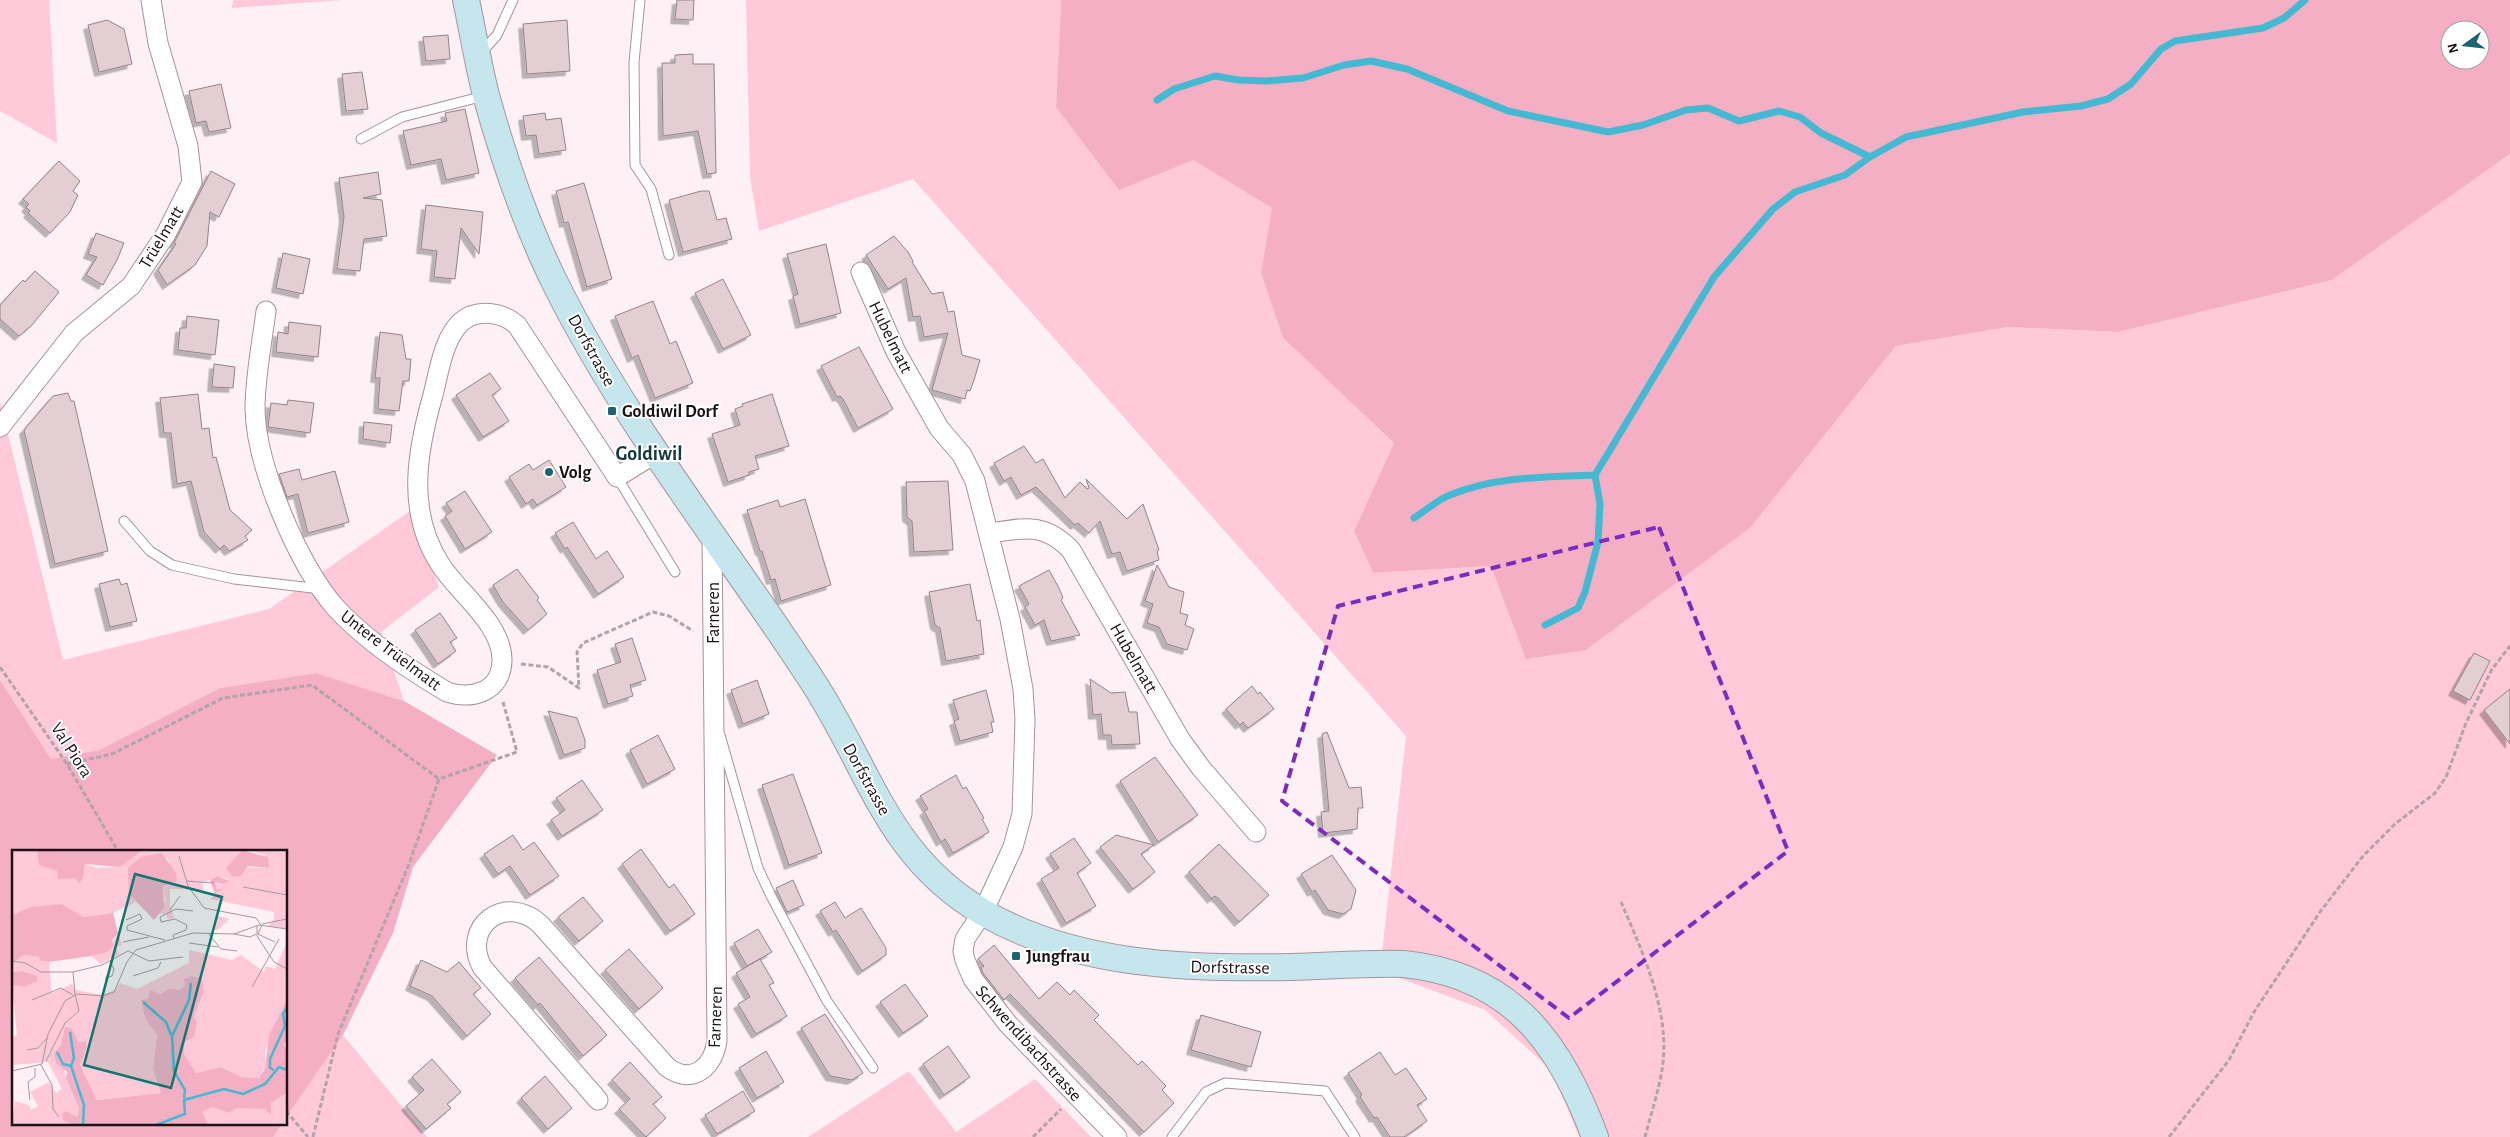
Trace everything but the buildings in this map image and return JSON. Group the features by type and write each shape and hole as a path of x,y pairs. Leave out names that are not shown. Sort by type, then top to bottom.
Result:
{"street":[{"name":"Trüelmatt","path":"0,427 74,333 131,286 166,234 192,182 188,146 158,43 151,0"},
{"name":"Dorfstrasse","path":"466,0 486,95 522,205 553,278 603,372 656,453 815,685 891,824 910,852 930,873 983,912 1025,932 1058,943 1134,961 1165,965 1241,968 1404,964 1426,966 1451,973 1500,998 1531,1023 1548,1042 1574,1085 1594,1137"},
{"name":"Hubelmatt","path":"861,272 896,352 939,428 962,456 971,473 990,533 1010,619 1022,688 1025,720 1022,814 1016,838 983,912"},
{"name":"Untere Trüelmatt","path":"266,311 256,392 258,440 270,484 287,524 322,589 336,608 365,634 447,692 459,696 475,694 488,688 497,680"},
{"path":"497,680 502,660 499,642 492,628 440,565 423,524 418,498 418,457 422,432 445,352 455,329 469,316 478,314 498,314 508,317 517,325 617,477 656,453"},
{"name":"Hubelmatt","path":"990,533 1039,529 1050,532 1071,550 1180,739 1201,768 1256,832"},
{"name":"Farneren","path":"598,1100 482,967 476,950 476,941 485,924 502,912 518,911 534,918 667,1067 684,1074 702,1070 708,1066 713,1058 717,1040 712,535"},
{"name":"Schwendibachstrasse","path":"983,912 966,939 963,951 968,970 1008,1024 1075,1096 1118,1137"}],"lane":[{"path":"478,56 497,35 513,0"},
{"path":"640,0 634,62 635,165 651,189 669,255"},
{"path":"361,139 402,117 486,95"},
{"path":"617,477 675,572"},
{"path":"124,521 150,551 172,565 234,579 322,589"},
{"path":"713,718 724,748 758,868 770,896 827,1001 873,1068"},
{"path":"1172,1137 1206,1092 1225,1083 1325,1091 1355,1137"}],"path":[{"path":"502,660 536,668 548,667 579,688 576,652 580,646 653,612 669,616 698,634 713,648"},
{"path":"2169,1137 2229,1060 2254,1012 2320,912 2363,856 2395,824 2435,793 2446,777 2472,709 2492,669 2510,646"},
{"name":"Val Piora","path":"0,667 67,764 117,850"},
{"path":"439,779 517,752 497,680"},
{"path":"67,764 112,754 222,698 312,685 439,779"},
{"path":"313,1137 338,1034 409,864 439,779"},
{"path":"1621,902 1645,959 1655,994 1663,1038 1660,1082 1644,1137"},
{"path":"1033,1137 1075,1096"},
{"path":"288,1113 308,1137"}],"highlighted area":[{"path":"1659,527 1788,851 1569,1018 1282,801 1338,606"}],"shaded area":[{"path":"0,0 49,0 57,143 0,111"},
{"path":"233,0 342,0 232,8"},
{"path":"746,0 1061,0 1056,107 1193,160 1273,208 1261,273 1283,338 1394,443 1354,531 1373,573 1491,566 1751,527 1896,346 2008,327 2118,332 2332,280 2510,154 2510,1137 1579,1137 1552,1071 1485,1010 1380,971 1406,736 913,179 759,231 750,177"},
{"path":"1061,0 2510,0 2510,154 2332,280 2118,332 2008,327 1896,346 1751,527 1586,650 1526,659 1491,566 1373,573 1354,531 1394,443 1283,338 1261,273 1272,208 1193,160 1119,190 1056,107"},
{"path":"0,401 63,660 269,609 410,511 439,587 381,632 404,701 316,673 220,688 99,750 51,759 0,680"},
{"path":"316,673 404,701 497,755 413,867 393,933 343,1035 288,1115 288,850 12,850 12,1124 282,1124 273,1137 0,1137 0,680 51,759 99,750 220,688"},
{"path":"343,1035 427,1137 273,1137 282,1124 288,1124 288,1115"},
{"path":"909,1071 956,1132 1035,1079 1091,1137 808,1137"}],"waterway":[{"path":"1157,100 1174,89 1215,76 1238,80 1266,81 1303,78 1344,65 1371,61 1407,69 1508,111 1608,132 1643,125 1686,110 1708,108 1739,121 1779,111 1800,117 1821,133 1870,157 1906,137 2023,112 2081,106 2108,99 2131,84 2161,49 2175,41 2263,28 2284,18 2305,0"},
{"path":"1545,625 1578,608 1585,592 1598,542 1600,504 1595,475 1714,277 1773,209 1795,192 1845,175 1870,157"},
{"path":"1414,518 1445,497 1485,484 1539,477 1595,475"}],"place":[{"name":"Goldiwil Dorf","path":"612,411"},
{"name":"Volg","path":"549,472"},
{"name":"Jungfrau","path":"1016,956"}],"district":[{"name":"Goldiwil","path":"649,453"}]}
